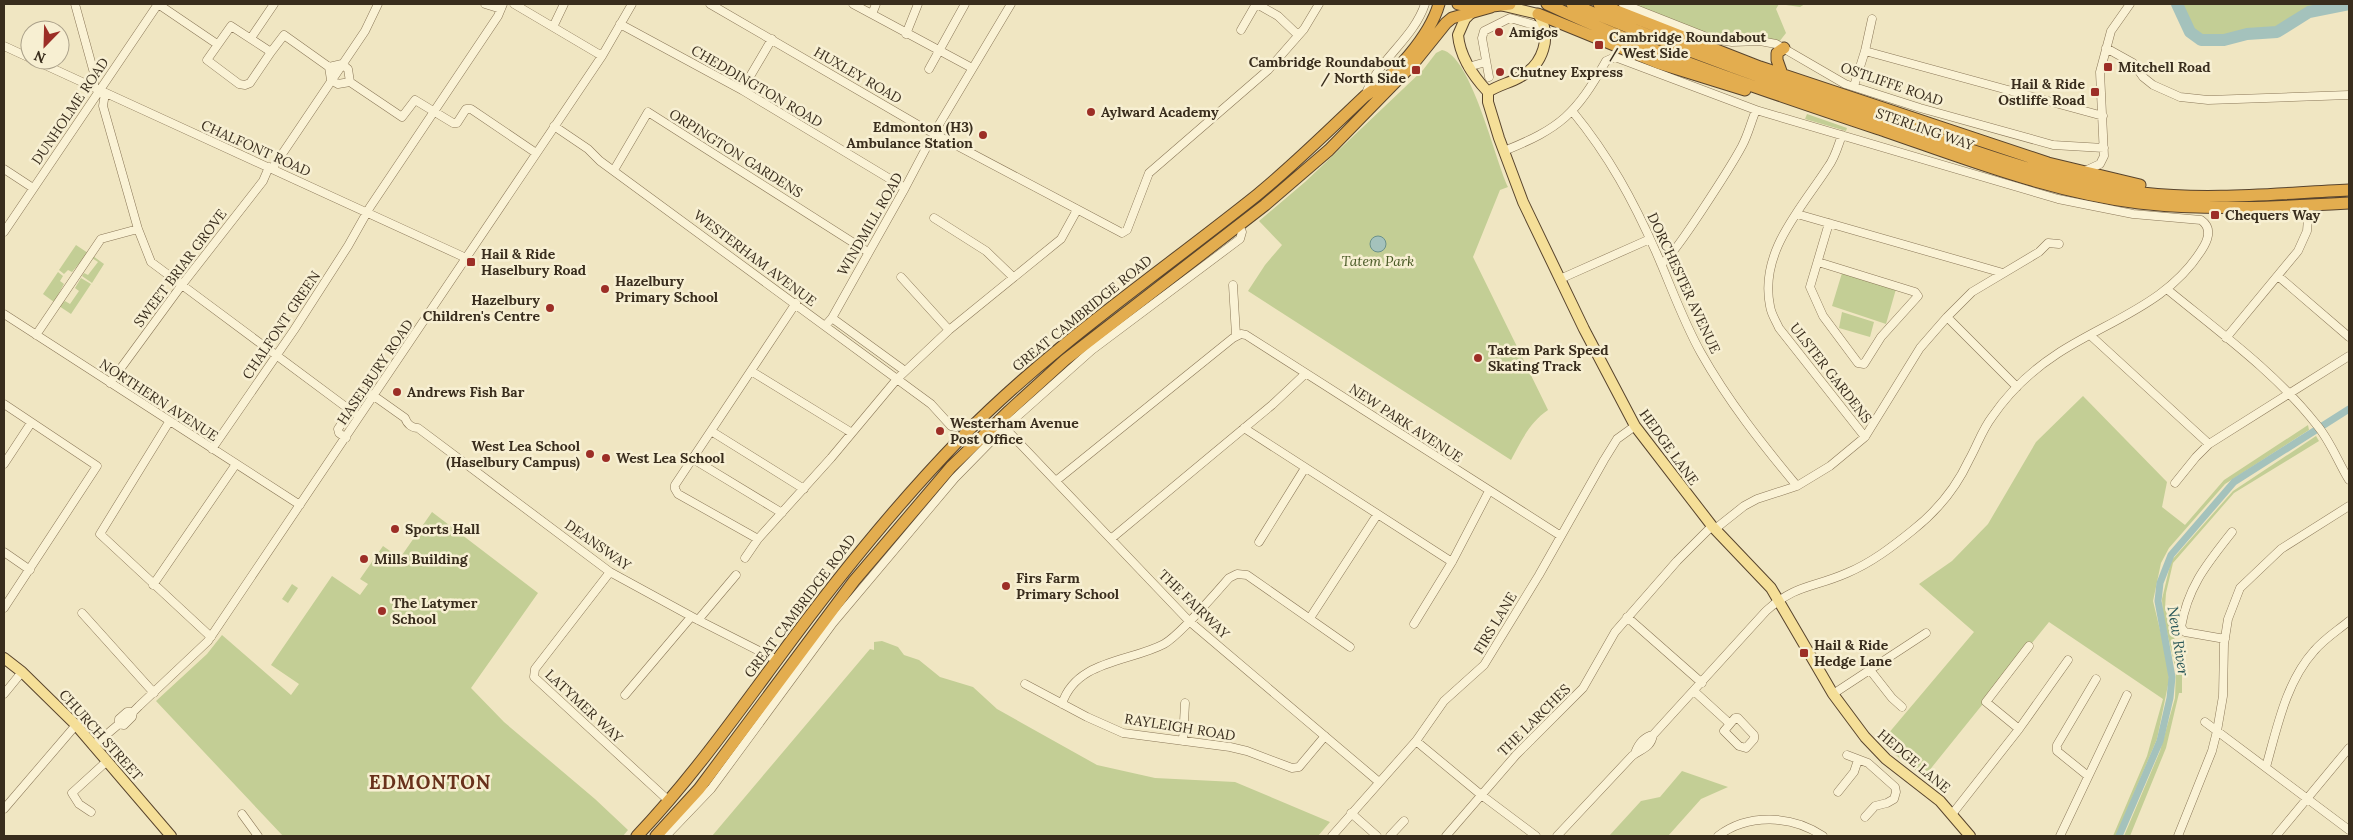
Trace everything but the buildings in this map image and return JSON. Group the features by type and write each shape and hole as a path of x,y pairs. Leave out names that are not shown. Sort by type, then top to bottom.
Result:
{"highway":[{"name":"GREAT CAMBRIDGE ROAD","path":"637,836 711,751 777,660 868,542 960,432 1063,344 1290,168 1365,96 1383,83 1430,27 1440,4"},
{"path":"1458,4 1475,8 1507,5"},
{"name":"STERLING WAY","path":"1547,4 1655,49 1781,97 2011,174 2083,193 2141,203 2210,208 2349,203"},
{"name":"STERLING WAY","path":"1572,4 1762,78 2037,171 2118,189 2166,195 2216,197"},
{"path":"1599,4 1782,74 2075,170 2134,184 2216,197 2349,190"},
{"path":"1472,12 1491,7"},
{"name":"GREAT CAMBRIDGE ROAD","path":"656,836 699,789 916,506 1009,411 1094,337 1239,225 1329,150 1413,64 1441,27 1452,18 1472,12"},
{"path":"1538,14 1680,71 1746,91 1781,97"},
{"path":"1782,74 1777,60 1777,53 1784,48"}],"main road":[{"path":"1488,92 1523,76 1537,63 1545,46 1545,28 1538,14 1507,5"},
{"name":"HEDGE LANE","path":"1472,12 1465,20 1458,35 1468,66 1488,92 1488,102 1523,202 1635,426 1713,527 1754,567 1779,599 1832,694 1865,737 1886,759 1952,813 1970,836"},
{"name":"CHURCH STREET","path":"4,658 22,672 76,725 106,762 172,836"}],"street":[{"path":"75,4 138,229 151,262 360,417"},
{"path":"158,4 217,44"},
{"name":"DUNHOLME ROAD","path":"4,232 158,4"},
{"path":"251,38 274,4"},
{"name":"SWEET BRIAR GROVE","path":"110,383 181,286 263,181 343,65 365,31 378,4"},
{"path":"485,4 502,6"},
{"path":"514,4 602,56"},
{"path":"553,27 564,4"},
{"name":"HASELBURY ROAD","path":"93,746 119,724 119,719 127,712 133,712 154,693 196,654 211,637 602,56 632,4"},
{"name":"HUXLEY ROAD","path":"710,4 934,133 1119,232 1126,230 1149,173 1244,93 1268,70 1298,35"},
{"path":"853,4 972,68"},
{"path":"872,14 876,4"},
{"path":"906,34 918,4"},
{"path":"929,69 966,4"},
{"name":"WINDMILL ROAD","path":"825,326 832,318 906,188 934,133 1011,4"},
{"path":"1241,30 1256,4 1278,16 1298,35 1319,4"},
{"path":"1365,96 1374,77 1415,27 1425,4"},
{"name":"OSTLIFFE ROAD","path":"1623,4 1709,38 1732,42 1768,42 1784,48 1835,79 1937,112 2053,145 2104,152"},
{"path":"2075,170 2084,171 2095,168 2100,164 2104,152 2100,72 2111,31 2130,4"},
{"name":"CHALFONT GREEN","path":"212,449 336,266 367,213 502,6"},
{"path":"1489,77 1482,35 1484,31 1508,19 1545,28"},
{"path":"1854,86 1865,51 1872,19"},
{"name":"CHEDDINGTON ROAD","path":"620,24 742,90 906,188"},
{"path":"271,52 231,26 207,58 208,62 242,86 250,83 282,36 286,36 329,67 332,81 338,84 350,82 402,117 415,100 453,123 457,123 466,109 470,109 536,153"},
{"path":"742,90 772,39"},
{"path":"4,46 20,53"},
{"path":"2106,48 2133,63 2143,78 2153,85 2180,97 2208,100 2349,95"},
{"path":"1865,51 2103,116"},
{"path":"1504,151 1543,134 1573,112 1591,88 1606,61 1610,58 1623,60 1756,110 2064,200 2133,214 2195,218 2206,223 2208,238 2168,290 2040,365 2017,387 1991,418 1956,484 1937,509 1914,530 1867,564 1838,576 1801,587 1779,599 1653,735 1648,736 1638,746 1635,753 1557,836"},
{"path":"1468,66 1486,61"},
{"path":"329,67 343,65 348,69 350,82"},
{"name":"CHALFONT ROAD","path":"56,70 466,258"},
{"path":"1661,264 1668,258 1682,239 1742,146 1756,110"},
{"name":"ORPINGTON GARDENS","path":"614,170 648,112 868,252"},
{"name":"DORCHESTER AVENUE","path":"1573,112 1606,154 1650,239 1702,353 1765,448 1797,486"},
{"name":"WESTERHAM AVENUE","path":"554,126 588,149 940,412 948,416 960,432"},
{"name":"ULSTER GARDENS","path":"1842,135 1830,166 1781,238 1773,261 1768,285 1770,308 1779,328 1866,437"},
{"path":"4,169 33,188"},
{"path":"2226,338 2302,244 2310,216 2309,205"},
{"path":"745,558 758,539 852,434 897,379 1012,277 1061,239 1077,210"},
{"path":"1797,214 2003,273"},
{"path":"934,218 986,251 1012,277"},
{"path":"1818,262 1915,292 1918,296 1881,337 1864,364 1858,363 1823,316 1810,288 1829,223"},
{"path":"666,836 711,789 833,616 926,510 1005,428 1114,333 1240,239 1242,232 1239,225"},
{"path":"36,335 101,239 138,229"},
{"path":"1560,279 1650,239"},
{"name":"THE LARCHES","path":"1446,836 1480,794 1516,755 1583,688 1615,632 1677,560 1713,527 1744,506 1757,499 1797,486 1830,466 1866,437 1920,348 1972,292 2039,252 2048,242 2059,244"},
{"path":"2278,276 2349,337"},
{"path":"901,277 950,330"},
{"path":"1057,480 1236,335 1233,285"},
{"path":"2168,290 2289,394 2324,434 2349,480"},
{"path":"758,539 678,494 674,489 796,303"},
{"name":"NORTHERN AVENUE","path":"4,314 300,505"},
{"path":"1947,317 2017,387"},
{"path":"832,318 905,371"},
{"name":"NEW PARK AVENUE","path":"1236,335 1246,335 1561,536"},
{"path":"2090,335 2209,444"},
{"path":"860,352 867,344"},
{"path":"2175,483 2209,444 2349,356"},
{"path":"751,371 852,434"},
{"path":"1112,538 1244,428 1305,374"},
{"path":"346,438 338,430 350,411 364,391 374,396"},
{"name":"DEANSWAY","path":"374,396 405,418 410,418 417,424 418,428 610,572 694,618 777,660"},
{"path":"4,404 31,424 97,466 4,608"},
{"path":"170,422 100,534 211,637"},
{"path":"4,464 31,424"},
{"name":"FIRS LANE","path":"1332,836 1416,741 1444,701 1484,665 1604,460 1618,440 1635,426"},
{"name":"THE FAIRWAY","path":"1005,428 1057,480 1189,621 1379,782"},
{"path":"1244,428 1452,562"},
{"path":"711,431 804,489"},
{"path":"693,458 782,513"},
{"path":"153,585 236,464"},
{"path":"1259,542 1305,468"},
{"path":"1414,624 1452,562 1489,491"},
{"path":"2178,836 2212,751 2217,731 2222,696 2224,640 2228,619 2240,588 2281,549 2349,506"},
{"path":"1310,618 1377,515"},
{"path":"2224,640 2185,632 2181,627 2184,609 2197,578 2232,532"},
{"path":"4,552 30,570"},
{"name":"LATYMER WAY","path":"610,572 535,669 534,677 669,801"},
{"path":"1062,704 1071,687 1091,670 1165,643 1189,621 1228,578 1242,574 1247,575 1350,647"},
{"path":"625,695 694,618 736,575"},
{"path":"82,613 154,693"},
{"path":"1627,617 1702,683"},
{"path":"2266,767 2284,708 2302,667 2314,650 2349,622"},
{"path":"1832,694 1926,633"},
{"path":"2019,729 1986,702 2030,646"},
{"path":"1952,813 2019,729 2068,660"},
{"path":"1870,670 1892,698 1902,707"},
{"path":"4,694 22,672"},
{"path":"2088,776 2057,751 2058,745 2096,679"},
{"name":"RAYLEIGH ROAD","path":"1025,684 1123,733 1214,744 1247,751 1292,768 1299,767 1325,736"},
{"path":"1694,691 1729,723"},
{"path":"2060,836 2127,695"},
{"path":"1183,741 1186,702"},
{"path":"2205,722 2349,830"},
{"path":"4,809 76,725"},
{"path":"1416,741 1480,794 1536,836"},
{"path":"2276,836 2349,748"},
{"path":"1847,755 1868,763 1894,787 1896,792 1894,799 1875,806 1865,817"},
{"path":"1877,770 1886,759"},
{"path":"1838,792 1854,772 1858,760"},
{"path":"91,812 79,804 72,793 106,762"},
{"path":"242,814 258,836"},
{"path":"1351,814 1377,836"},
{"path":"1718,836 1729,828 1745,822 1777,820 1796,822 1811,828 1823,836"},
{"path":"1390,836 1404,821"}],"green space":[{"path":"1632,4 1779,4 1776,9 1786,33 1779,42 1716,35 1688,27"},
{"path":"1779,4 1805,4 1800,7"},
{"path":"2181,4 2337,4 2306,10 2277,29 2212,39 2194,31"},
{"name":"Tatem Park","path":"1442,50 1453,56 1472,88 1508,187 1500,190 1473,257 1548,410 1531,426 1511,460 1248,291 1265,265 1282,245 1259,221 1305,182 1423,70 1436,53"},
{"path":"1807,114 1847,128 1846,131 1805,119"},
{"path":"76,245 88,253 72,272 68,270 64,274 59,270"},
{"path":"93,256 104,264 92,283 82,276 84,273 88,275 98,262 92,258"},
{"path":"58,272 63,276 60,281 64,284 54,302 43,294"},
{"path":"1842,273 1896,289 1886,324 1832,306"},
{"path":"81,278 91,284 71,314 59,306 65,301 70,304 79,291 75,288"},
{"path":"1842,312 1874,322 1870,337 1839,328"},
{"path":"2083,396 2167,482 2162,507 2185,525 2224,480 2308,425 2309,430 2225,484 2169,548 2161,563 2153,601 2168,663 2169,680 2157,739 2116,836 2113,836 2147,756 2163,699 2049,622 1924,777 1883,745 1882,741 1974,632 1919,584 1952,561 1988,524 2036,442"},
{"path":"2316,436 2319,441 2234,493 2173,563 2166,593 2165,608 2182,663 2182,693 2179,693 2166,748 2130,836 2124,836 2160,751 2175,698 2176,670 2163,616 2162,599 2171,561 2233,491"},
{"path":"432,512 538,593 471,688 504,722 595,799 628,830 623,836 283,836 156,701 207,654 222,635 291,695 299,684 271,665 332,576 360,595 368,584 360,579 383,546 400,558"},
{"path":"292,584 298,588 288,603 282,599"},
{"path":"882,641 898,647 904,655 919,660 940,677 973,687 997,709 1097,765 1155,778 1235,782 1330,822 1318,836 712,836 870,649 874,650 874,642"},
{"path":"1682,771 1728,787 1701,799 1668,836 1609,836 1641,801 1660,797"}],"water":[{"path":"1378,236 1384,238 1386,244 1384,250 1378,252 1372,250 1370,244 1372,238"}],"waterway":[{"path":"2177,4 2190,32 2201,40 2224,40 2247,34 2277,32 2309,12 2349,4"},
{"name":"New River","path":"2119,836 2160,741 2170,698 2172,677 2158,601 2160,583 2171,555 2234,482 2349,409"}],"place":[{"name":"Amigos","path":"1499,32"},
{"name":"Cambridge Roundabout / West Side","path":"1599,45"},
{"name":"Mitchell Road","path":"2108,67"},
{"name":"Cambridge Roundabout / North Side","path":"1416,70"},
{"name":"Chutney Express","path":"1500,72"},
{"name":"Hail & Ride Ostliffe Road","path":"2095,92"},
{"name":"Aylward Academy","path":"1091,112"},
{"name":"Edmonton (H3) Ambulance Station","path":"983,135"},
{"name":"Chequers Way","path":"2215,215"},
{"name":"Hail & Ride Haselbury Road","path":"471,262"},
{"name":"Hazelbury Primary School","path":"605,289"},
{"name":"Hazelbury Children's Centre","path":"550,308"},
{"name":"Tatem Park Speed Skating Track","path":"1478,358"},
{"name":"Andrews Fish Bar","path":"397,392"},
{"name":"Westerham Avenue Post Office","path":"940,431"},
{"name":"West Lea School (Haselbury Campus)","path":"590,454"},
{"name":"West Lea School","path":"606,458"},
{"name":"Sports Hall","path":"395,529"},
{"name":"Mills Building","path":"364,559"},
{"name":"Firs Farm Primary School","path":"1006,586"},
{"name":"The Latymer School","path":"382,611"},
{"name":"Hail & Ride Hedge Lane","path":"1804,653"}],"district":[{"name":"EDMONTON","path":"430,782"}]}
